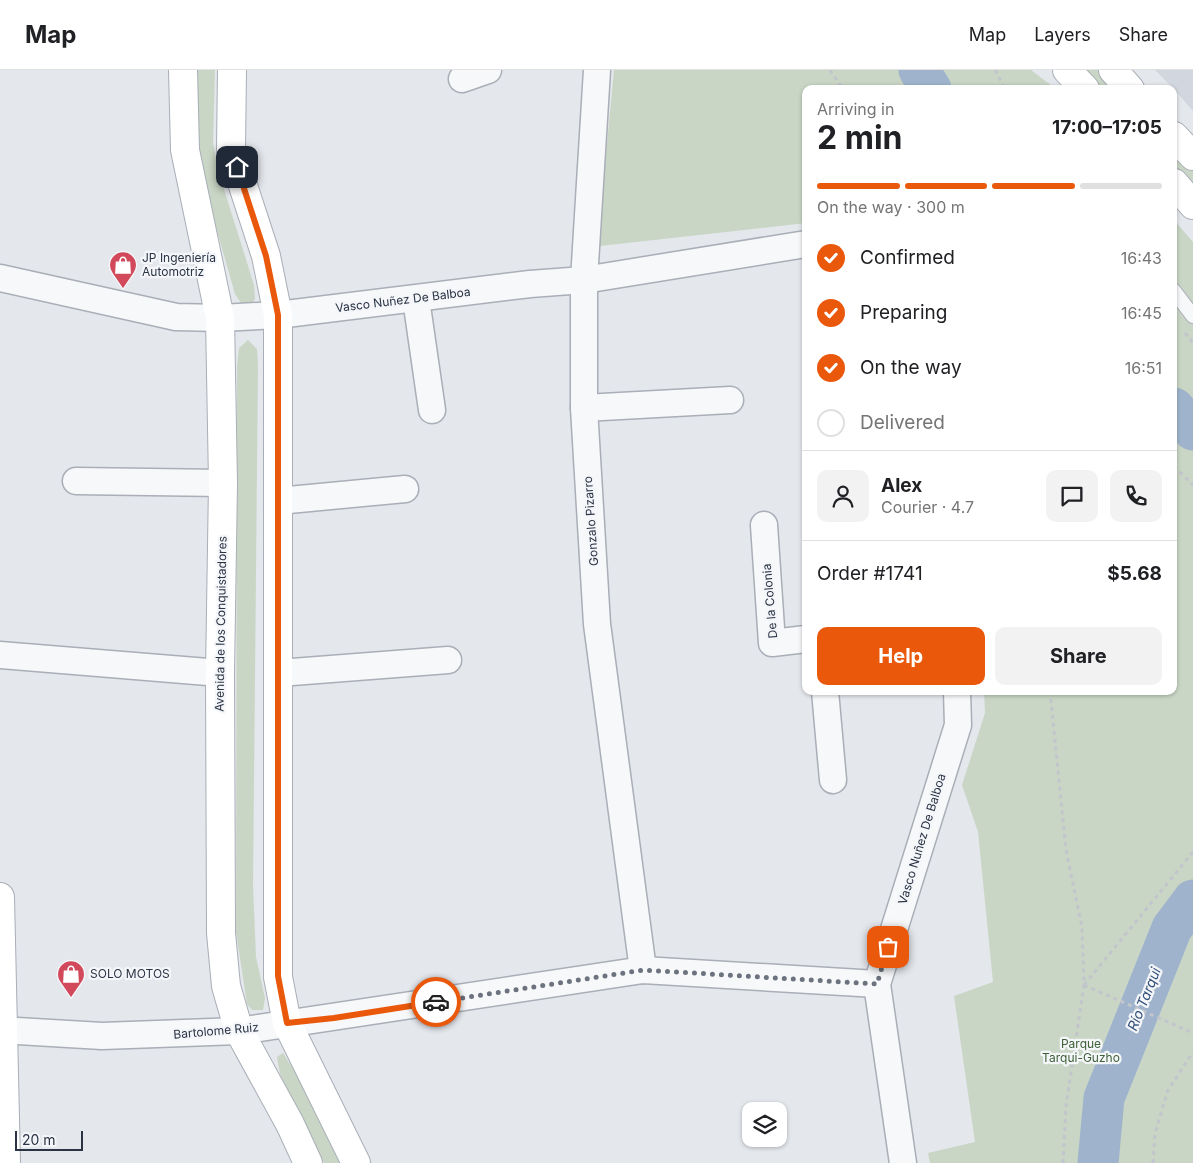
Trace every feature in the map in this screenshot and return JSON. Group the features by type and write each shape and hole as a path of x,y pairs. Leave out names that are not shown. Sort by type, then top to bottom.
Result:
{"main road":[{"name":"Avenida de los Conquistadores","path":"183,70 185,150 220,318 223,483 220,673 221,933 226,986 239,1031 290,1124 308,1163"},
{"path":"232,70 231,149 266,256 278,315 278,976 287,1023 356,1163"},
{"path":"1067,70 1081,85"},
{"path":"1113,70 1126,85"},
{"path":"1177,139 1193,156"},
{"path":"1177,187 1193,205"},
{"path":"0,897 6,1163"}],"street":[{"path":"462,79 488,70"},
{"name":"Gonzalo Pizarro","path":"597,70 584,280 584,408 597,624 643,970"},
{"name":"Vasco Nuñez De Balboa","path":"0,278 176,317 220,318 278,315 530,284 584,280 802,245"},
{"path":"416,299 432,410"},
{"path":"584,408 730,400"},
{"path":"76,480 223,483"},
{"path":"278,500 405,488"},
{"name":"De la Colonia","path":"764,525 772,643 802,639"},
{"path":"0,655 220,673"},
{"path":"278,673 448,660"},
{"path":"825,695 833,780"},
{"name":"Vasco Nuñez De Balboa","path":"903,1163 877,984 958,725 957,695"},
{"name":"Bartolome Ruiz","path":"2,1030 102,1036 239,1031 643,970 877,984"}],"lane":[{"path":"1177,294 1193,316"}],"path":[{"path":"830,70 840,85"},
{"path":"995,70 1003,85"},
{"path":"1177,469 1193,485"},
{"path":"1050,695 1066,850 1082,926 1084,985 1066,1106 1062,1163"},
{"path":"1084,985 1193,852"},
{"path":"1084,985 1193,1033"},
{"path":"1154,1163 1156,1133 1168,1090 1193,1052"}],"shaded area":[{"path":"1155,70 1193,70 1193,111 1177,92 1177,85 1170,85"}],"green space":[{"path":"195,70 215,70 213,143 218,170 254,285 255,299 249,307 241,303 235,294 201,174 194,115"},
{"path":"614,70 1031,70 1051,85 802,85 802,223 600,246 598,239"},
{"path":"1076,70 1102,70 1116,85 1088,85"},
{"path":"1177,148 1193,165 1193,202 1177,185"},
{"name":"Parque Tarqui-Guzho","path":"1177,223 1193,242 1193,1163 930,1163 928,1153 975,1142 954,996 993,982 978,832 962,785 985,713 984,695 1177,695"},
{"path":"248,340 257,349 258,365 253,885 256,957 265,998 263,1010 252,1010 247,1004 236,932 237,366 239,348"},
{"path":"283,1053 313,1101 342,1163 324,1163 280,1074 277,1057"}],"waterway":[{"name":"Río Tarqui","path":"919,70 928,85"},
{"name":"Río Tarqui","path":"1177,411 1193,430"},
{"name":"Río Tarqui","path":"1098,1163 1104,1098 1172,928 1193,900"}],"way so far":[{"path":"436,1002 643,970 877,984 888,947"}],"place":[{"name":"JP Ingeniería Automotriz","path":"123,289"},
{"name":"SOLO MOTOS","path":"71,998"}],"route":[{"path":"237,167 266,256 278,315 278,976 287,1023 334,1018 436,1002"}]}
